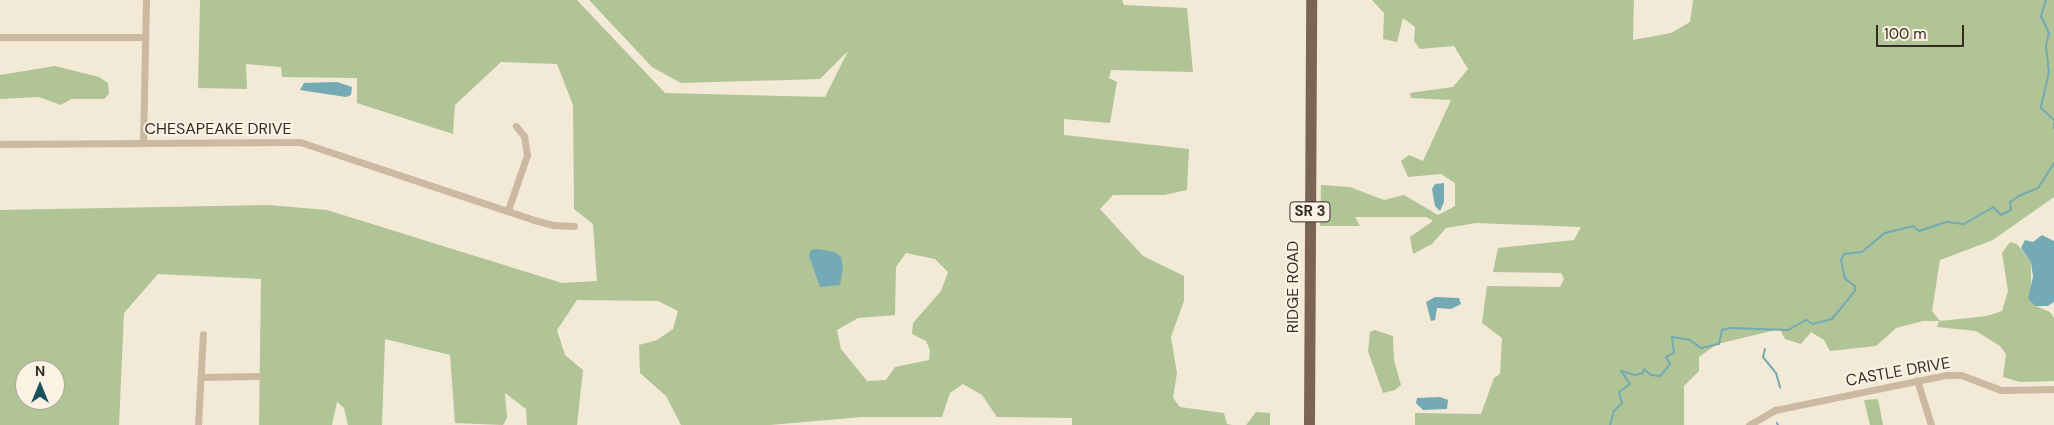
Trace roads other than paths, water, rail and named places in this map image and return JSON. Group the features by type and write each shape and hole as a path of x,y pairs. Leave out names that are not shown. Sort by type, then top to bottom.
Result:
{"main road":[{"name":"RIDGE ROAD","path":"1309,425 1311,0"}],"street":[{"path":"143,143 146,0"},
{"path":"0,37 146,37"},
{"path":"508,210 527,155 524,136 516,126"},
{"name":"CHESAPEAKE DRIVE","path":"0,144 300,142 553,225 574,226"},
{"path":"198,425 202,376 202,334"},
{"name":"CASTLE DRIVE","path":"1749,425 1775,410 1917,380 1961,375 2001,390 2054,389"},
{"path":"202,376 257,376"},
{"path":"1917,380 1931,425"}],"water":[{"path":"337,82 352,87 351,95 346,97 300,90 304,83"},
{"path":"1444,183 1444,202 1440,211 1435,206 1432,189 1435,184"},
{"path":"2042,235 2054,241 2054,302 2048,306 2036,306 2028,299 2033,277 2031,262 2021,248 2025,240 2033,242"},
{"path":"811,250 835,252 841,257 843,267 840,285 820,287 809,256"},
{"path":"1435,297 1459,298 1461,304 1451,309 1437,308 1435,320 1431,321 1426,302"},
{"path":"1440,397 1448,400 1447,409 1423,410 1416,403 1417,398"}],"waterway":[{"path":"2046,0 2041,16 2049,33 2046,45 2049,72 2041,108 2054,120"},
{"path":"2054,123 2054,128"},
{"path":"1610,425 1614,411 1622,403 1619,392 1630,384 1621,371 1635,375 1643,373 1644,369 1651,375 1660,376 1670,364 1666,357 1674,353 1672,337 1690,340 1701,348 1719,344 1722,330 1730,328 1788,330 1806,320 1813,324 1832,319 1855,291 1855,286 1845,279 1841,260 1844,254 1862,252 1885,233 1913,226 1919,231 1947,222 1964,224 1993,207 2001,215 2011,210 2010,202 2038,188 2054,163"},
{"path":"1765,349 1763,357 1776,373 1780,387"}]}
